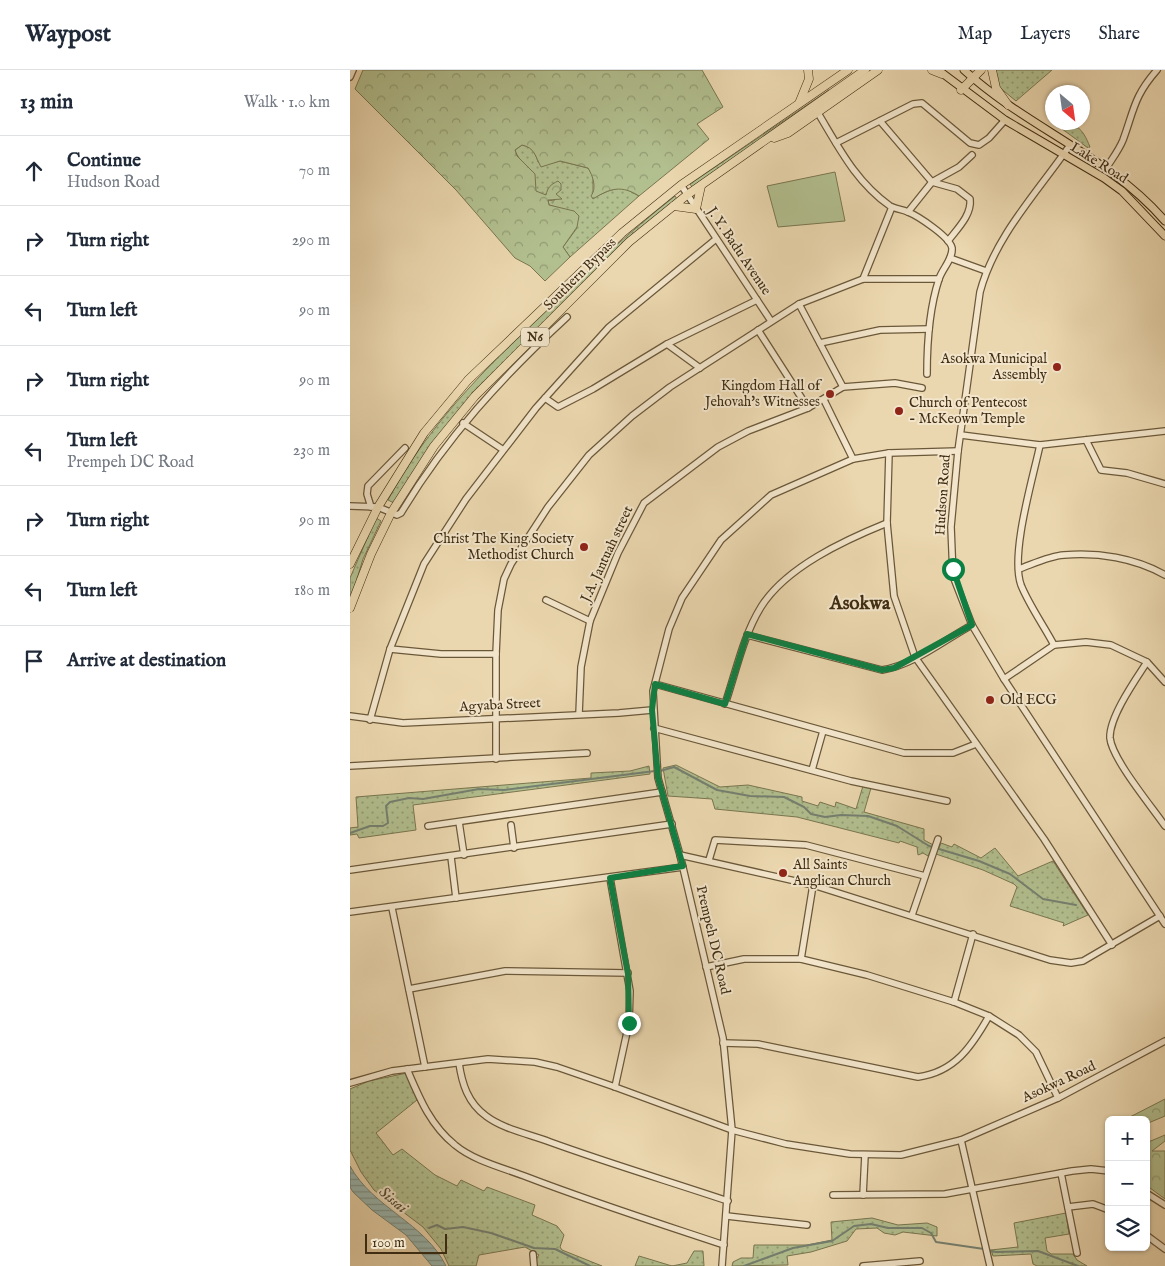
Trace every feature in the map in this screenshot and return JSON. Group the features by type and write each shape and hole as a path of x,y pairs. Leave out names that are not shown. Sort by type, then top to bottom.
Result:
{"highway":[{"path":"798,104 809,79 808,70"},
{"name":"Southern Bypass","path":"350,564 374,507 424,433 468,380 622,233 681,185 848,70"},
{"name":"Southern Bypass","path":"350,608 371,554 391,513 434,446 475,396 629,242 687,195 865,70"},
{"path":"767,140 788,133 878,70"},
{"path":"932,70 940,72"},
{"path":"961,90 981,70"},
{"path":"992,70 996,88 1008,105"},
{"path":"674,206 696,209 701,186"}],"main road":[{"name":"Lake Road","path":"964,70 1008,105 1107,168 1144,198 1165,221"},
{"name":"Lake Road","path":"940,72 961,90 1005,120 1122,191 1165,236"}],"street":[{"path":"350,77 353,70"},
{"path":"1107,168 1122,141 1134,101 1143,86 1157,70"},
{"path":"836,144 902,108 922,104 970,143 979,145 990,138 1005,120"},
{"path":"818,113 856,175 892,207 908,212 948,241 952,248 950,258 939,279 929,330 927,374"},
{"path":"880,121 932,182 957,189 970,199 971,206 967,215 948,241"},
{"name":"Hudson Road","path":"1070,145 1008,229 986,271 975,311 958,451 951,527 953,569 972,625 1004,679 1165,924"},
{"path":"908,212 932,182 959,167 972,156"},
{"name":"J. Y. Badu Avenue","path":"681,185 771,321"},
{"path":"863,279 892,207"},
{"path":"370,720 390,650 424,564 466,499 502,449 609,327 716,239"},
{"path":"950,258 986,271"},
{"path":"496,759 496,654 498,610 504,579 511,564 548,507 589,455 632,416 700,368 799,304 863,279 939,279"},
{"path":"546,398 558,407 593,389 667,344 757,300"},
{"path":"799,304 843,387 895,383 922,388"},
{"path":"350,506 374,507 397,515 401,513 463,423 486,397 567,317"},
{"path":"758,330 808,408"},
{"path":"820,343 880,330 929,330"},
{"path":"667,344 700,368"},
{"name":"J.A. Jantuah street","path":"579,714 581,668 590,621 618,553 644,503 718,447 748,431 808,408 843,387"},
{"path":"824,400 853,459"},
{"path":"463,423 502,449"},
{"path":"961,435 1040,445 1165,431"},
{"path":"1086,440 1101,470 1127,473 1165,484"},
{"path":"1040,445 1025,510 1019,568 1021,584 1054,645"},
{"path":"374,507 367,494 368,486 405,448"},
{"name":"Prempeh DC Road","path":"722,1265 732,1130 723,1043 683,866 658,778 652,710 655,684 669,629 682,598 721,540 771,495 853,459 889,453 958,451"},
{"path":"889,453 887,522 894,596 915,657 1044,839 1112,945"},
{"path":"725,704 747,634 762,606 790,577 808,563 853,537 887,522"},
{"path":"1019,568 1063,555 1122,558 1149,566 1165,575"},
{"path":"546,600 590,621"},
{"path":"747,634 882,670 894,668 972,625"},
{"path":"1004,679 1054,645 1086,642 1111,645 1147,662 1165,682"},
{"path":"390,650 441,654 496,654"},
{"path":"1147,662 1123,702 1110,737 1117,757 1165,826"},
{"path":"655,684 904,753 953,753 976,744"},
{"name":"Agyaba Street","path":"350,716 403,723 652,710"},
{"path":"654,728 812,770 947,801"},
{"path":"812,770 823,730"},
{"path":"350,766 587,753"},
{"path":"428,826 662,792"},
{"path":"459,822 464,855"},
{"path":"350,870 672,824"},
{"path":"511,825 514,848"},
{"path":"709,860 715,840 806,845 925,876"},
{"path":"912,916 936,842"},
{"path":"680,854 813,885 973,934 1050,960 1071,963 1083,961 1160,916"},
{"path":"450,857 456,898"},
{"path":"350,912 610,878 683,866"},
{"path":"610,878 628,974 629,1023 615,1087"},
{"path":"801,959 813,885"},
{"path":"392,908 425,1067"},
{"path":"954,1002 973,934"},
{"path":"706,967 744,959 801,959 867,975 954,1002 989,1016 1019,1035 1036,1052 1058,1098"},
{"path":"409,989 505,971 628,974"},
{"path":"723,1043 758,1044 918,1077 934,1074 950,1065 972,1045 989,1016"},
{"name":"Asokwa Road","path":"350,1083 392,1071 488,1059 536,1062 557,1067 615,1087 732,1130 786,1144 865,1155 901,1154 961,1140 1058,1098 1165,1041"},
{"path":"459,1063 464,1087 469,1097 479,1110 493,1120 570,1149 728,1201"},
{"path":"407,1069 420,1100 432,1120 446,1137 460,1149 491,1164 556,1188 724,1245"},
{"path":"961,1140 990,1266"},
{"path":"863,1195 865,1155"},
{"path":"833,1195 927,1195 973,1190 1090,1168 1105,1170"},
{"path":"1061,1173 1077,1253"},
{"path":"1150,1196 1165,1206"},
{"path":"1068,1208 1093,1204 1105,1208"},
{"path":"727,1216 807,1224"},
{"path":"1150,1238 1165,1249"},
{"path":"533,1254 534,1266"},
{"path":"863,1266 907,1260 920,1261"}],"green space":[{"path":"363,70 702,70 723,107 697,124 709,139 639,196 627,190 616,189 605,192 593,199 591,196 594,182 588,168 560,161 541,167 530,148 522,145 515,150 517,156 535,174 536,191 546,195 551,185 558,181 561,184 561,190 556,194 562,199 548,200 549,205 574,211 579,216 577,227 563,247 570,257 545,281 530,266 515,258 456,190 355,89"},
{"path":"996,70 1052,70 1016,101 999,87"},
{"path":"829,90 692,187 690,184"},
{"path":"1064,130 1081,130 1090,147 1088,148"},
{"path":"522,145 533,150 538,162 547,164 560,161 588,168 593,176 593,198 622,187 639,196 570,257 563,247 577,228 556,207 549,205 548,200 554,201 556,192 542,195 535,191 531,174 515,150"},
{"path":"835,172 845,221 778,227 767,186"},
{"path":"675,196 677,199 476,393 394,503 388,500 420,449 477,379 519,336 590,269 640,224"},
{"path":"376,518 381,521 363,559 350,602 350,578"},
{"path":"676,765 720,787 748,785 802,797 802,801 818,806 820,802 835,807 836,802 856,809 863,786 871,788 864,812 924,829 924,840 939,848 941,843 952,847 954,844 981,858 995,848 1018,876 1053,861 1088,915 1063,926 1064,923 1010,906 1017,887 1014,884 983,870 930,852 928,856 923,853 918,855 917,847 900,841 899,843 797,817 715,809 712,799 668,796 663,768"},
{"path":"649,766 650,774 413,805 416,830 359,838 357,834 350,835 350,828 358,827 356,797 591,778 591,773 630,771"},
{"path":"407,1073 417,1100 376,1133 393,1155 402,1149 435,1175 457,1186 461,1180 484,1191 487,1187 535,1205 532,1215 557,1226 564,1235 560,1247 562,1250 602,1266 537,1266 536,1259 539,1255 525,1247 479,1255 476,1266 449,1266 441,1249 423,1227 374,1190 361,1172 350,1150 350,1089 369,1081"},
{"path":"1165,1099 1165,1116 1150,1122 1150,1116 1132,1116"},
{"path":"1165,1135 1165,1141 1152,1151 1165,1151 1165,1199 1150,1188 1150,1141"},
{"path":"1066,1213 1069,1234 1045,1238 1047,1251 1051,1254 1073,1254 1077,1260 1087,1266 1037,1266 1033,1264 1031,1254 993,1256 991,1250 1018,1247 1014,1223"},
{"path":"872,1218 898,1225 927,1223 937,1227 937,1236 903,1232 895,1235 884,1233 877,1228 856,1229 847,1241 811,1252 787,1256 788,1265 732,1266 733,1262 741,1258 753,1258 754,1245 807,1245 832,1240 831,1222"},
{"path":"694,1251 703,1251 704,1266 672,1266 687,1263"},
{"path":"639,1256 672,1266 635,1266"}],"water":[{"path":"350,1166 360,1181 372,1193 425,1238 437,1251 446,1266 432,1266 406,1235 372,1210 353,1192 350,1187"}],"waterway":[{"path":"660,771 674,767 717,790 750,796 784,797 804,807 811,814 825,817 841,815 868,816 897,826 929,846 979,861 1010,874 1043,899 1076,905"},
{"path":"350,833 370,826 383,826 388,823 386,806 390,802 409,798 423,799 479,789 504,790 655,771"},
{"path":"744,1266 793,1248 832,1241 854,1226 871,1224 888,1228 922,1228 931,1233 936,1242 984,1249"},
{"path":"429,1228 437,1225 445,1229 463,1227 491,1233 534,1248 555,1249 590,1266"},
{"path":"988,1250 996,1252 1038,1251 1078,1266"}],"place":[{"name":"Asokwa Municipal Assembly","path":"1057,367"},
{"name":"Kingdom Hall of Jehovah's Witnesses","path":"830,394"},
{"name":"Church of Pentecost - McKeown Temple","path":"899,411"},
{"name":"Christ The King Society Methodist Church","path":"584,547"},
{"name":"Old ECG","path":"990,700"},
{"name":"All Saints Anglican Church","path":"783,873"}],"district":[{"name":"Asokwa","path":"860,604"}],"route":[{"path":"629,1023 630,991 628,974 610,878 683,866 658,778 652,710 655,684 725,704 747,634 882,670 894,668 972,625 953,569"}],"water label":[{"name":"Sissai","path":"393,1200"}]}
